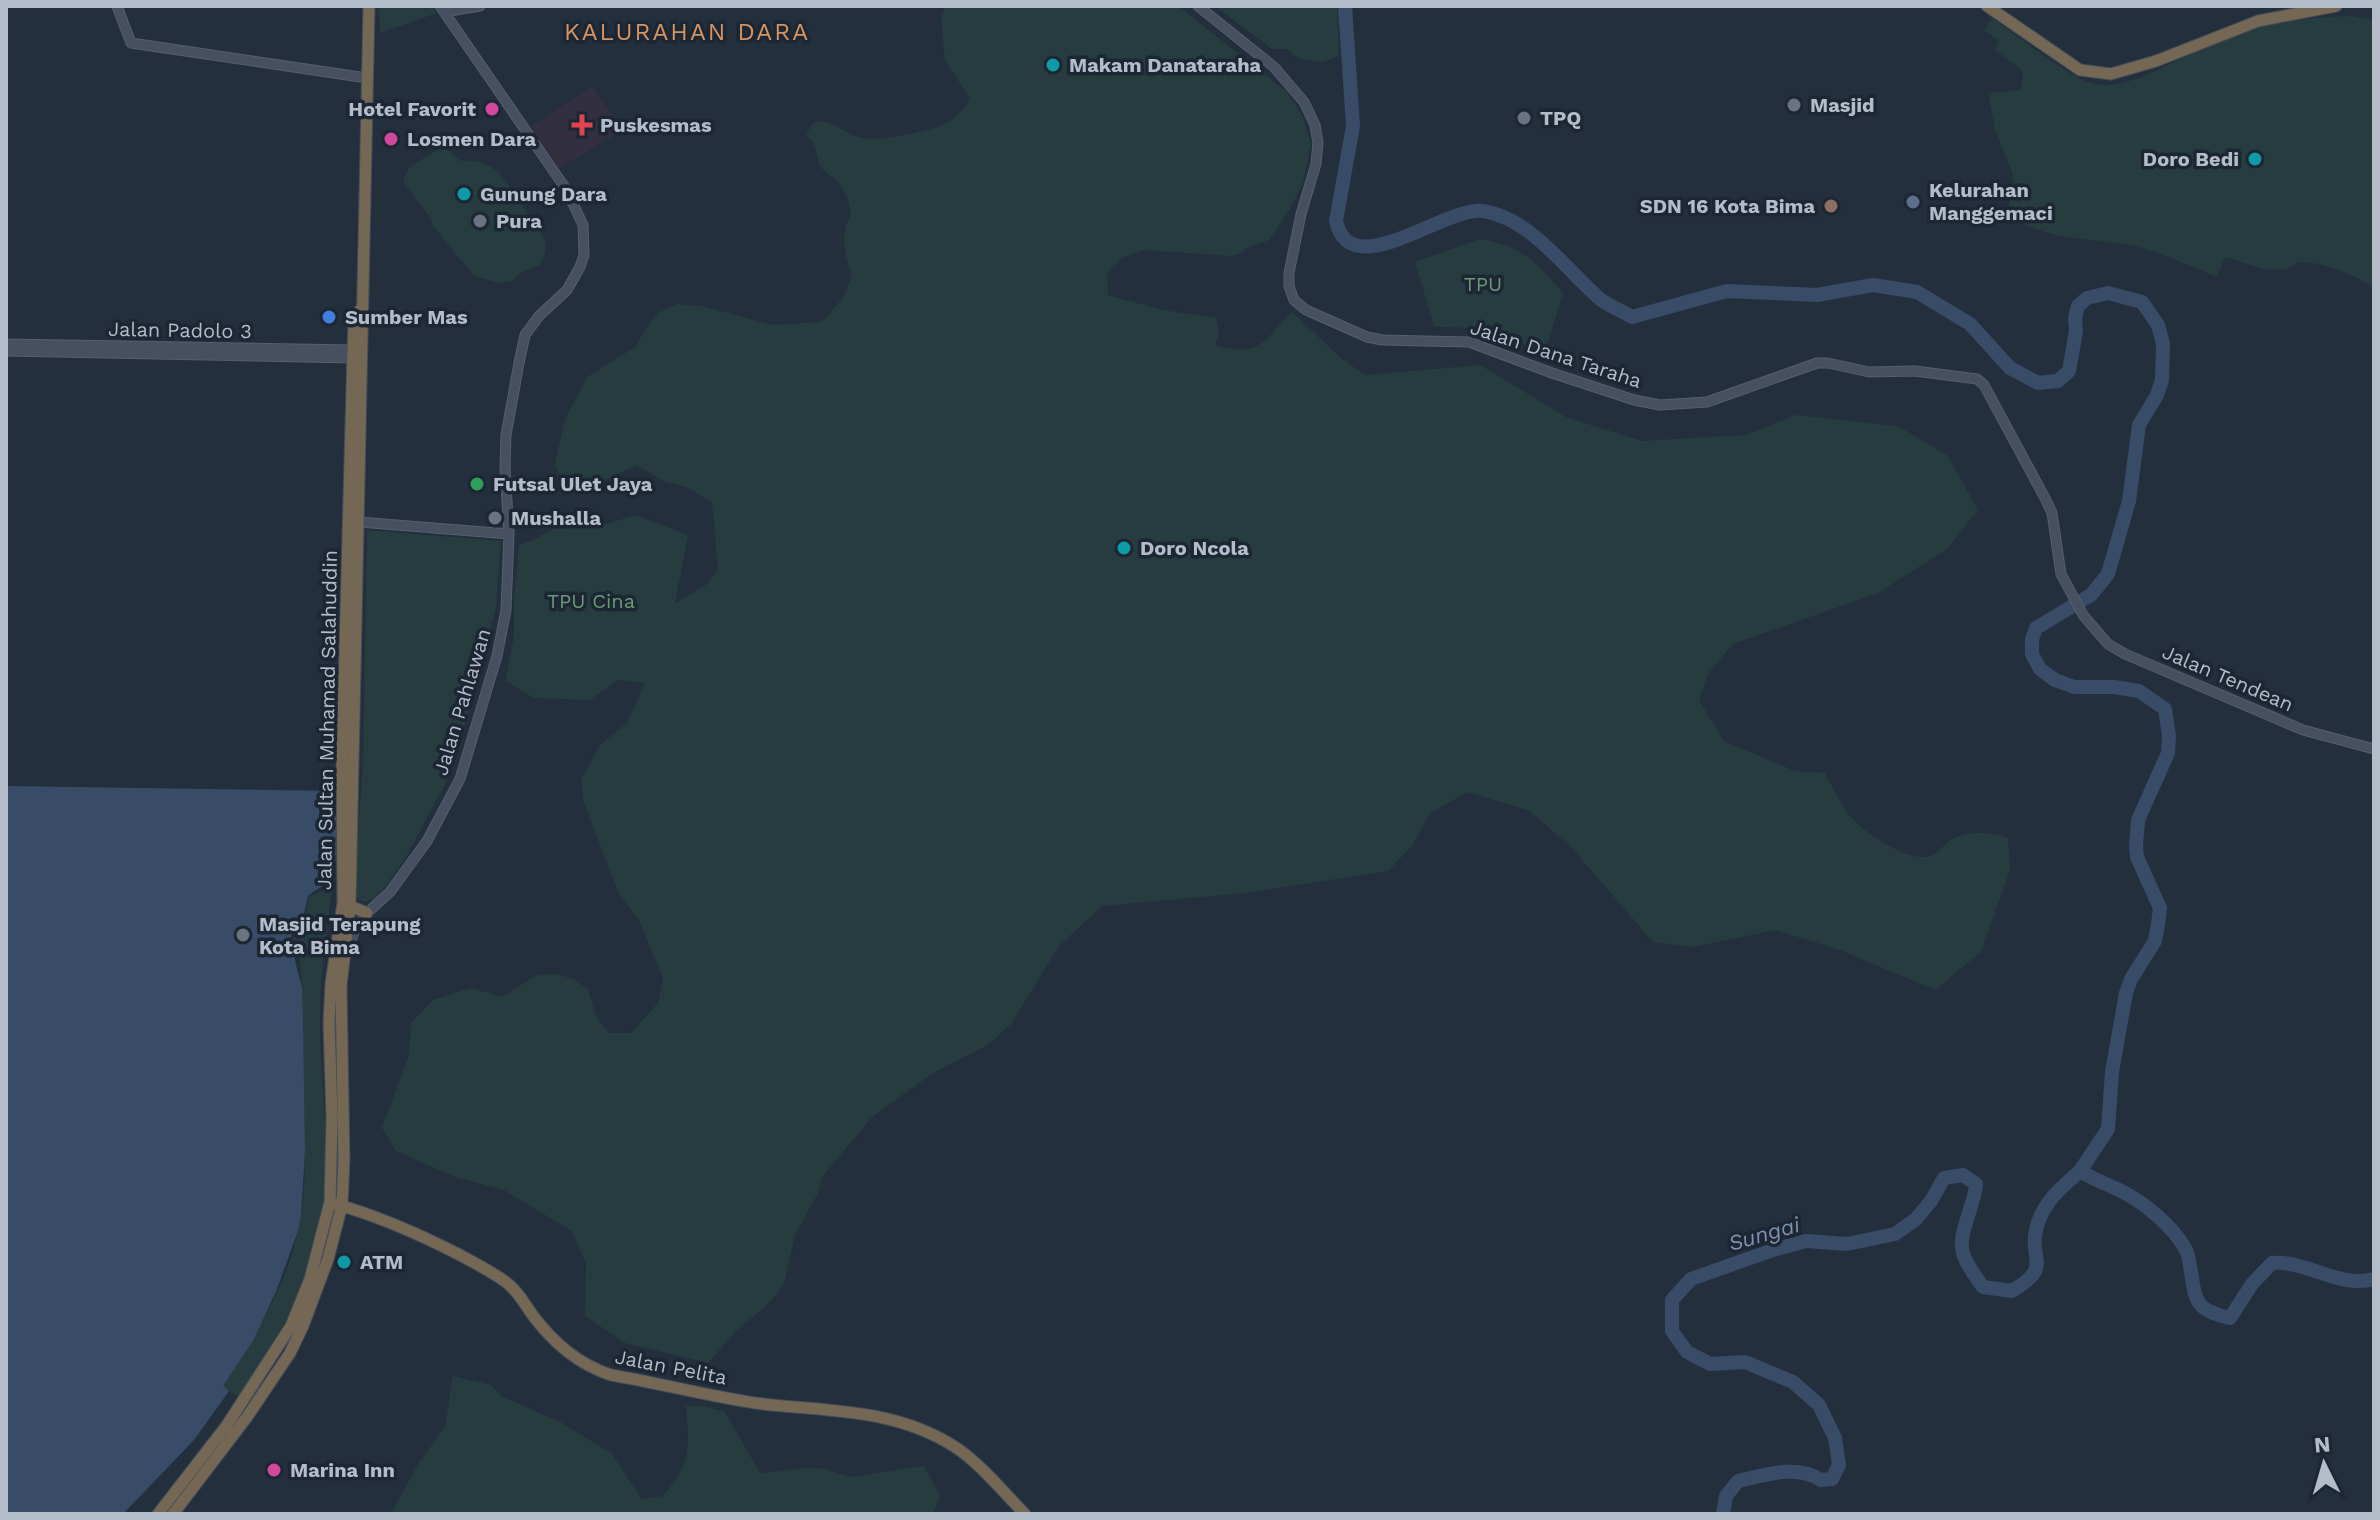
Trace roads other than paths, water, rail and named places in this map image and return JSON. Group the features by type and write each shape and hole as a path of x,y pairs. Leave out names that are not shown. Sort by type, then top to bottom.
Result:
{"highway":[{"name":"Jalan Sultan Muhamad Salahuddin","path":"335,1024 344,960 359,522 369,6"},
{"path":"1987,6 2080,70 2111,74 2156,61 2258,21 2336,6"},
{"name":"Jalan Sultan Muhamad Salahuddin","path":"173,1514 247,1417 290,1353 319,1285 344,1160 331,983 346,904 342,759 354,323 361,310"},
{"path":"346,904 367,913"},
{"name":"Jalan Sultan Muhamad Salahuddin","path":"158,1514 227,1425 281,1343 310,1279 336,1204"},
{"name":"Jalan Pelita","path":"336,1204 402,1226 506,1282 541,1325 589,1368 753,1402 849,1410 892,1420 953,1445 1025,1514"},
{"path":"281,1343 290,1353"}],"street":[{"path":"117,6 131,43 367,78"},
{"path":"442,9 480,6"},
{"name":"Jalan Dana Taraha","path":"1198,6 1274,67 1304,102 1315,125 1318,143 1316,164 1301,214 1289,273 1294,300 1306,310 1355,332 1382,340 1469,342 1552,373 1634,400 1660,405 1707,402 1817,363 1869,372 1915,371 1977,379 1984,385 2052,513 2056,553 2066,584"},
{"name":"Jalan Pahlawan","path":"344,960 354,932 367,913 390,892 427,841 460,779 497,656 506,610 509,534 506,435 525,335 539,316 567,290 584,255 583,225 566,189 442,9"},
{"name":"Jalan Padolo 3","path":"6,344 215,353"},
{"name":"Jalan Padolo 3","path":"6,351 353,354"},
{"path":"359,522 509,534"},
{"name":"Jalan Tendean","path":"2066,584 2083,615 2108,644 2125,654 2303,730 2374,749"}],"water":[{"path":"6,786 336,791 333,874 329,881 308,896 302,922 292,933 290,941 302,988 303,1022 305,1151 298,1231 277,1289 254,1339 223,1386 229,1391 194,1440 123,1514 6,1514"}],"waterway":[{"path":"1345,6 1353,126 1336,221 1345,239 1360,246 1379,245 1466,213 1483,211 1500,216 1532,234 1600,299 1632,317 1727,291 1817,295 1873,285 1917,292 1970,324 2010,368 2038,383 2058,381 2069,371 2076,331 2075,318 2078,306 2087,298 2108,293 2142,302 2158,325 2163,344 2162,380 2139,425 2129,501 2108,574 2091,595 2036,628 2032,639 2032,654 2040,669 2055,680 2074,687 2114,687 2139,691 2165,709 2169,736 2168,753 2138,820 2136,846 2137,857 2160,908 2155,941 2131,979 2126,993 2112,1072 2108,1129 2080,1171 2133,1198 2166,1224 2186,1250 2198,1302 2218,1315 2230,1318 2252,1284 2272,1263 2298,1266 2336,1278 2374,1279"},
{"name":"Sungai","path":"1723,1514 1726,1496 1738,1481 1791,1472 1821,1480 1832,1479 1839,1465 1835,1438 1819,1405 1793,1382 1745,1362 1710,1364 1687,1352 1672,1331 1672,1300 1691,1279 1806,1241 1847,1244 1895,1234 1916,1219 1944,1178 1963,1175 1976,1184 1962,1237 1964,1257 1983,1287 2012,1291 2033,1275 2036,1268 2035,1238 2044,1209 2080,1171"}],"place":[{"name":"Makam Danataraha","path":"1053,65"},
{"name":"Masjid","path":"1794,105"},
{"name":"Hotel Favorit","path":"492,109"},
{"name":"TPQ","path":"1524,118"},
{"name":"Puskesmas","path":"582,125"},
{"name":"Losmen Dara","path":"391,139"},
{"name":"Doro Bedi","path":"2255,159"},
{"name":"Gunung Dara","path":"464,194"},
{"name":"Kelurahan Manggemaci","path":"1913,202"},
{"name":"SDN 16 Kota Bima","path":"1831,206"},
{"name":"Pura","path":"480,221"},
{"name":"Sumber Mas","path":"329,317"},
{"name":"Futsal Ulet Jaya","path":"477,484"},
{"name":"Mushalla","path":"495,518"},
{"name":"Doro Ncola","path":"1124,548"},
{"name":"Masjid Terapung Kota Bima","path":"243,935"},
{"name":"ATM","path":"344,1262"},
{"name":"Marina Inn","path":"274,1470"}],"district":[{"name":"KALURAHAN DARA","path":"687,32"}],"park label":[{"name":"TPU","path":"1483,284"},
{"name":"TPU Cina","path":"591,601"}]}
